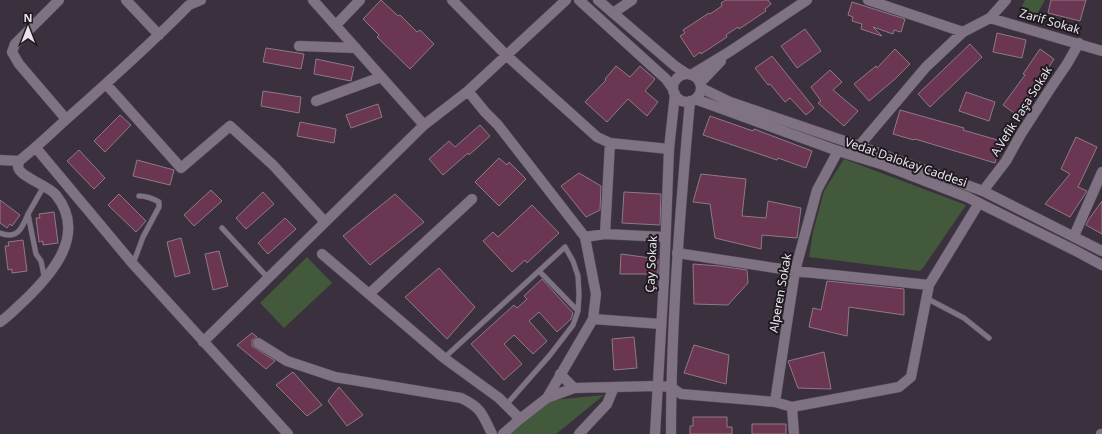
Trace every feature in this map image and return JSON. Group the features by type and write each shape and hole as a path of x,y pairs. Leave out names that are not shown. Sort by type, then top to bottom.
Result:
{"street":[{"path":"59,0 15,44 12,52 19,64 66,119"},
{"path":"126,0 159,35"},
{"path":"0,160 19,161 36,148 159,35 189,5 201,0"},
{"path":"313,0 424,125"},
{"path":"336,26 360,0"},
{"path":"452,0 506,55 597,137 610,143 669,149"},
{"path":"203,342 424,125 468,91 566,0"},
{"path":"579,0 666,79 674,92 682,100 692,100 698,96 700,86 729,52"},
{"path":"598,0 675,66 698,80 700,86"},
{"path":"613,13 632,0"},
{"path":"674,92 678,77 689,74 729,52 807,0"},
{"path":"868,0 963,32"},
{"path":"859,146 926,67 963,32 990,18 1006,0"},
{"name":"Zarif Sokak","path":"990,18 1102,51"},
{"name":"A.Vefik Paşa Sokak","path":"983,191 1006,161 1021,134 1079,43"},
{"path":"299,46 356,48"},
{"path":"316,101 381,77"},
{"path":"106,84 181,168 230,126 273,166 325,222"},
{"name":"Vedat Dalokay Caddesi","path":"700,86 730,102 859,146 983,191 1102,251"},
{"path":"468,91 498,126 585,238 596,294 593,319 547,398"},
{"name":"Çay Sokak","path":"654,434 661,324 669,149 674,92"},
{"path":"672,434 672,387 677,253 692,100"},
{"name":"Vedat Dalokay Caddesi","path":"692,100 884,166 967,197 1102,265"},
{"path":"605,234 610,143"},
{"path":"36,148 133,264 288,434"},
{"name":"Alperen Sokak","path":"775,402 795,271 817,190 838,151"},
{"path":"1,321 44,280 64,250 68,240 66,212 62,203 55,194 21,172 18,167 19,161"},
{"path":"1074,236 1102,172"},
{"path":"369,294 472,199"},
{"path":"503,434 547,398 574,388 672,387 681,394 775,402 792,407 899,387 911,377 929,285 979,203"},
{"path":"585,238 605,234 665,238"},
{"path":"677,253 795,271 929,285"},
{"path":"322,254 444,358 499,398 520,419"},
{"path":"593,319 661,324"},
{"path":"258,343 287,361 335,377 461,398 473,404 481,411 492,434"},
{"path":"560,374 574,388"},
{"path":"579,434 607,404 614,387"},
{"path":"792,407 794,434"}],"lane":[{"path":"0,233 12,236 18,233 44,186"},
{"path":"133,264 143,237 159,207 159,202 154,199 146,196 139,196"},
{"path":"28,214 36,254 40,260 44,280"},
{"path":"222,228 268,278"},
{"path":"444,358 565,247 573,261 578,276 580,295 578,311 573,325 550,355 506,405"},
{"path":"540,270 578,311"},
{"path":"926,298 964,318 989,338"}],"green space":[{"path":"1025,0 1045,0 1036,16 1021,8"},
{"path":"844,159 966,205 920,271 809,257 813,232 824,191"},
{"path":"307,257 332,283 284,328 260,303"},
{"path":"604,395 556,434 511,434 546,404 553,400"}],"building":[{"path":"381,0 398,16 400,15 417,32 420,30 434,44 410,69 377,37 379,35 363,19"},
{"path":"726,0 768,0 771,4 765,9 766,11 739,29 738,27 726,35 727,37 694,57 680,36 685,33 683,30 722,6 721,3"},
{"path":"1051,0 1086,0 1080,21 1048,13"},
{"path":"852,2 905,19 901,32 894,30 893,34 873,27 882,36 861,29 862,24 852,21 853,17 848,15"},
{"path":"805,29 821,51 797,68 781,46"},
{"path":"997,33 1026,40 1022,58 993,52"},
{"path":"970,44 982,57 930,107 918,94"},
{"path":"266,48 304,54 301,69 263,62"},
{"path":"895,49 910,64 869,101 854,84 876,66 877,68"},
{"path":"1040,49 1054,59 1034,90 1035,91 1017,115 1003,105 1025,75 1023,74"},
{"path":"772,56 814,108 806,115 790,98 785,102 770,84 768,85 755,68"},
{"path":"316,59 354,67 351,81 314,74"},
{"path":"616,66 630,77 640,66 655,79 645,91 658,102 647,116 628,99 607,122 585,102 606,80 605,79"},
{"path":"830,70 842,82 833,90 858,111 844,126 818,103 821,101 811,87"},
{"path":"263,91 301,97 299,113 261,106"},
{"path":"966,92 995,102 989,121 959,111"},
{"path":"378,104 382,117 351,128 346,115"},
{"path":"900,110 964,128 963,130 1001,141 995,163 915,139 893,134"},
{"path":"120,115 131,125 105,152 94,141"},
{"path":"710,116 753,131 754,129 812,151 806,168 778,158 777,160 703,135"},
{"path":"300,122 336,129 334,143 297,136"},
{"path":"480,125 490,136 469,155 468,153 443,175 429,159 449,141 455,147"},
{"path":"1076,137 1097,147 1078,187 1087,191 1070,217 1045,204 1070,174 1061,169"},
{"path":"79,150 105,178 94,189 67,161"},
{"path":"499,158 507,165 509,162 526,179 499,206 475,182"},
{"path":"137,160 174,170 170,185 133,176"},
{"path":"579,173 601,186 600,210 586,217 561,186"},
{"path":"701,174 746,179 742,216 766,218 768,201 801,208 797,238 762,235 761,249 715,238 710,204 693,202"},
{"path":"211,190 222,201 194,226 184,215"},
{"path":"263,192 274,204 246,229 236,218"},
{"path":"624,192 661,194 660,225 622,223"},
{"path":"119,194 146,221 136,232 108,205"},
{"path":"395,194 424,222 370,265 343,236"},
{"path":"0,200 20,215 12,226 10,224 7,228 0,223"},
{"path":"1102,201 1102,234 1086,225"},
{"path":"532,205 559,233 527,263 525,260 512,272 483,241 493,232 498,237"},
{"path":"54,212 58,243 43,245 43,241 39,242 36,218 40,218 39,214"},
{"path":"285,218 296,229 268,254 258,243"},
{"path":"181,238 190,273 175,277 167,242"},
{"path":"23,240 27,271 12,273 12,269 8,270 5,246 9,246 8,242"},
{"path":"219,251 228,286 213,290 205,254"},
{"path":"621,254 658,259 658,274 620,274"},
{"path":"693,264 747,270 748,283 728,305 694,304"},
{"path":"439,268 475,307 447,339 405,297"},
{"path":"542,279 573,313 571,319 557,332 539,312 529,321 547,341 533,354 514,335 504,344 522,364 504,380 471,344 514,305 517,308 527,299 524,296"},
{"path":"827,281 904,289 904,315 849,307 847,336 809,327 813,308 821,310"},
{"path":"252,333 257,337 252,340 252,346 275,361 266,369 237,345"},
{"path":"634,337 637,368 614,370 612,339"},
{"path":"694,345 729,355 726,384 684,373"},
{"path":"824,352 831,389 798,388 788,361"},
{"path":"293,372 322,405 307,416 276,385"},
{"path":"339,387 363,415 347,426 328,401"},
{"path":"693,417 727,417 727,427 732,427 732,434 690,434 690,426 693,426"},
{"path":"752,424 786,424 786,434 752,434"}]}
